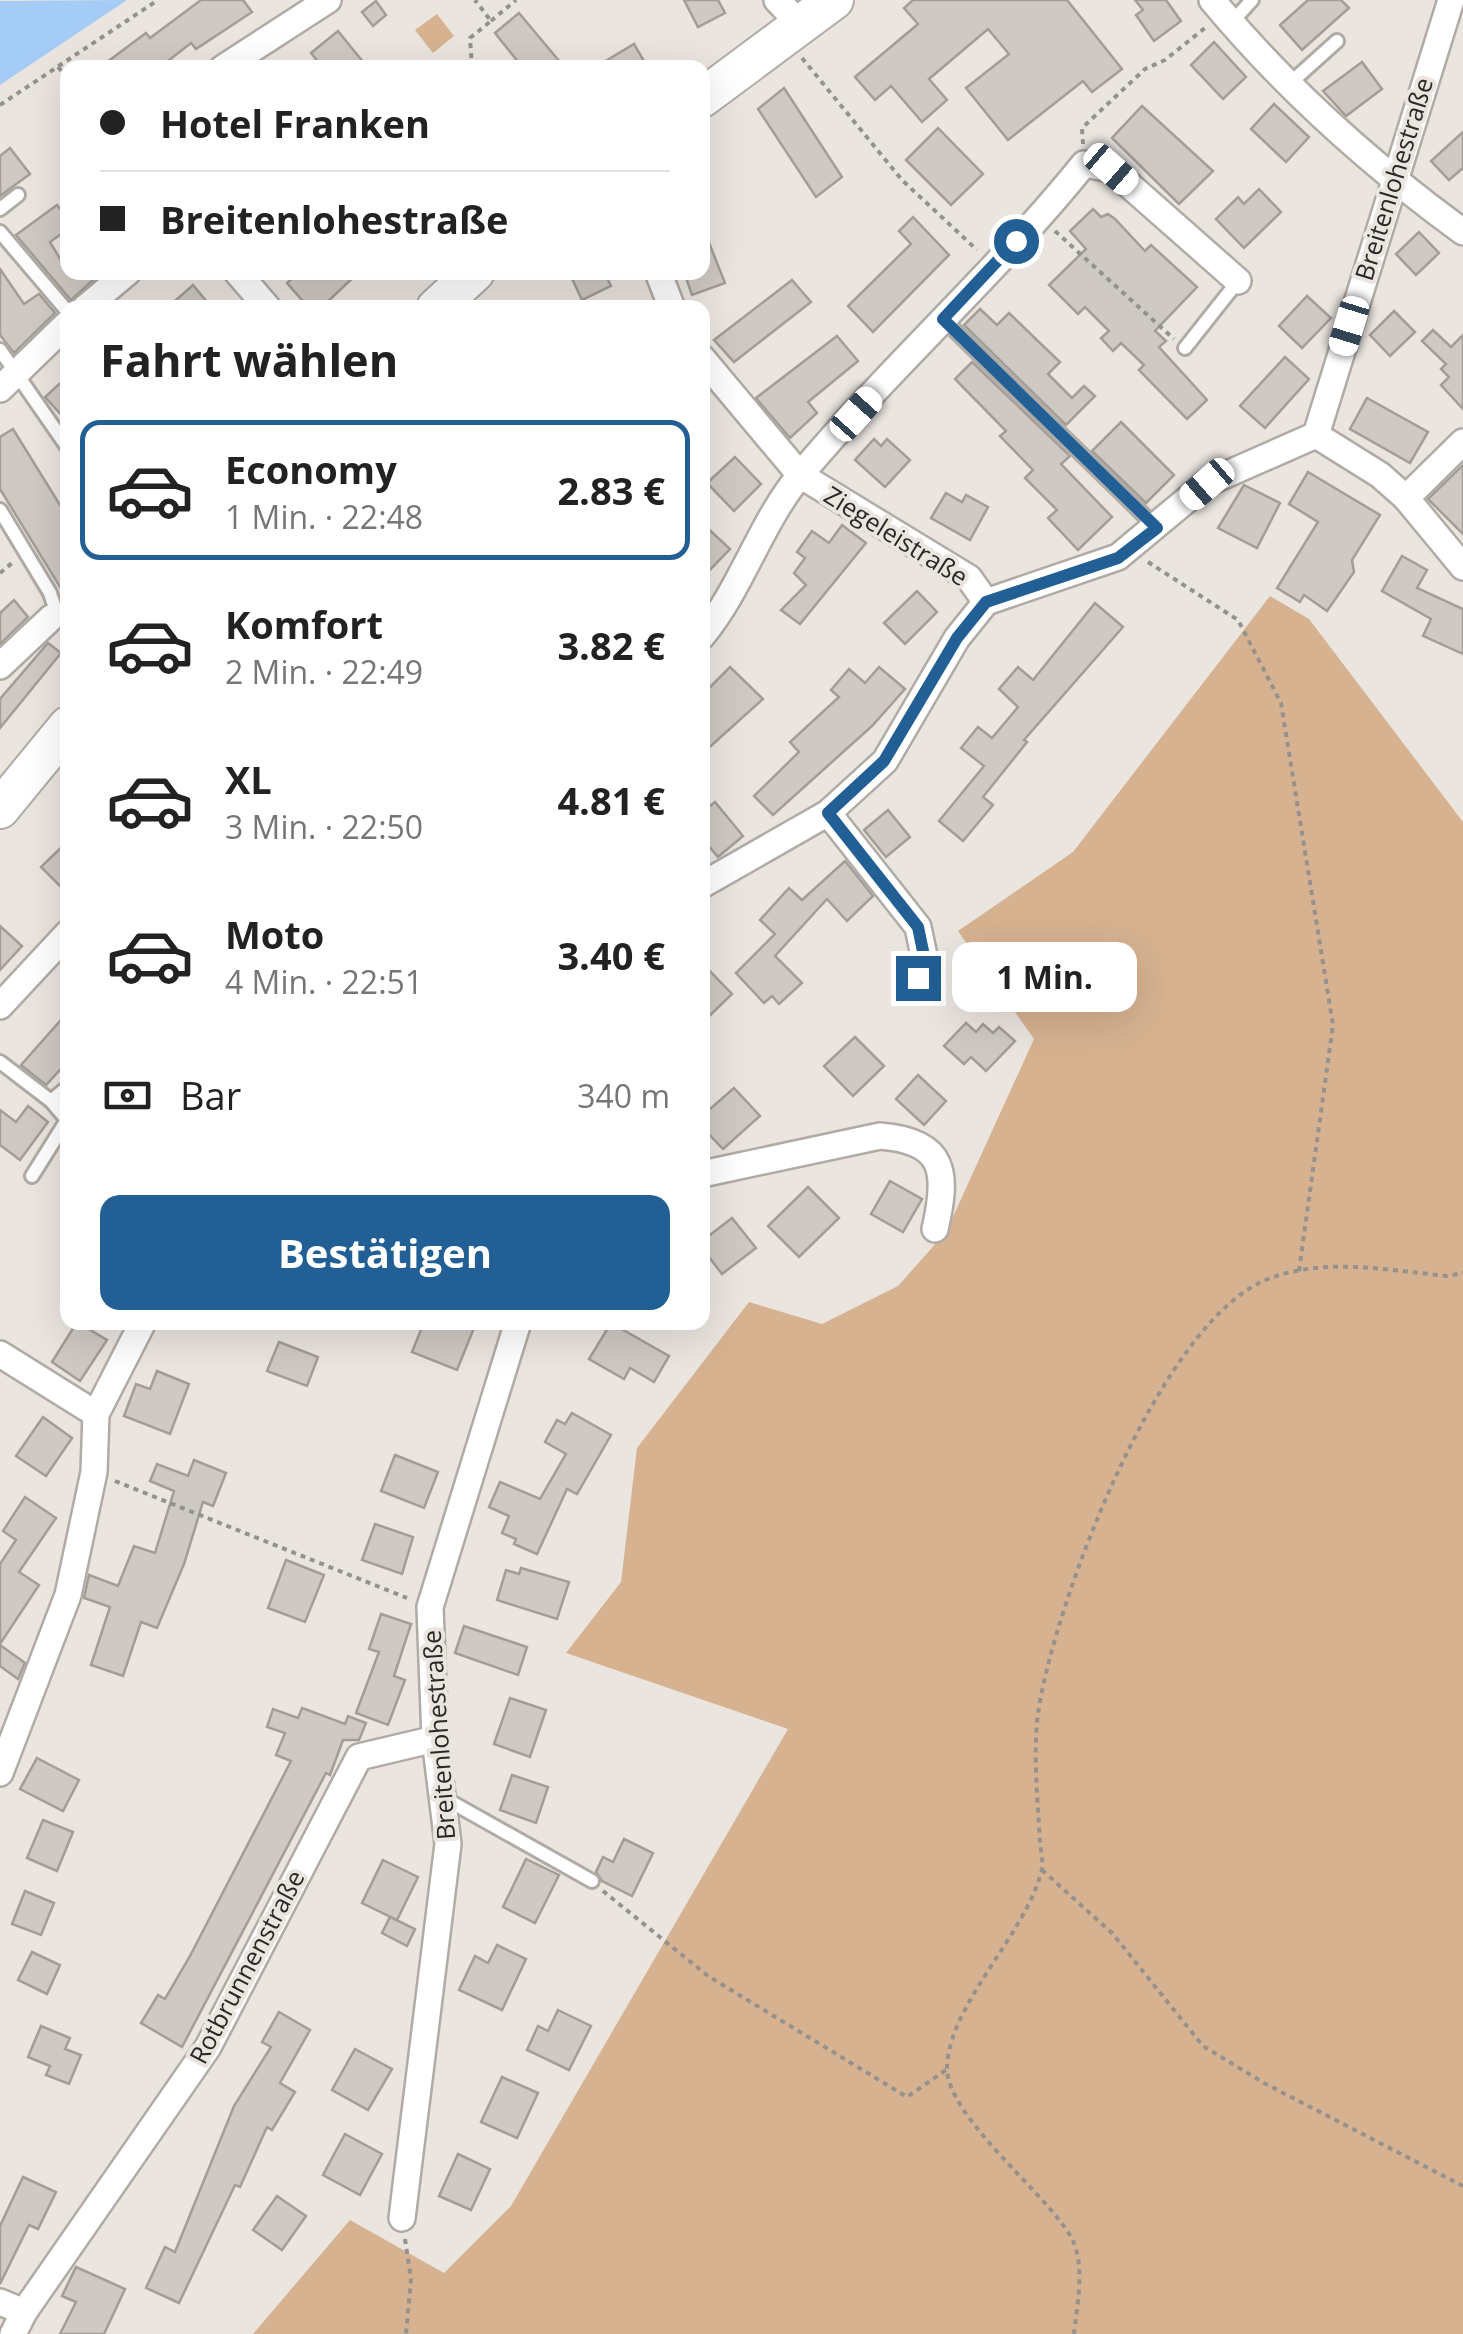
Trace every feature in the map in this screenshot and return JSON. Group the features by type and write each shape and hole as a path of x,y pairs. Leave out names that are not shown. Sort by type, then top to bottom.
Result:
{"main road":[{"path":"710,91 787,20 834,0"},
{"path":"445,300 467,280"},
{"path":"0,809 60,736"}],"street":[{"path":"235,60 328,0"},
{"name":"Breitenlohestraße","path":"1316,435 1451,0"},
{"path":"1221,11 1287,86 1392,181 1463,232"},
{"path":"1084,164 1111,169 1238,280"},
{"name":"Ziegeleistraße","path":"800,475 992,264 1040,218 1084,164"},
{"path":"95,300 118,280"},
{"path":"244,280 261,300"},
{"path":"8,381 60,330"},
{"name":"Ziegeleistraße","path":"710,368 800,475 969,578 986,602"},
{"path":"710,880 828,813 884,761 957,638 986,602 1118,558 1207,484 1316,435 1380,475 1406,498 1463,566"},
{"path":"1406,498 1463,442"},
{"path":"710,626 724,609 771,516 800,475"},
{"path":"0,666 55,617"},
{"path":"828,813 918,927 924,956 918,978"},
{"path":"0,1006 60,942"},
{"path":"710,1172 880,1136 906,1138 927,1149 942,1168 944,1190 935,1229"},
{"path":"0,1774 68,1594 94,1472 96,1414 139,1330"},
{"name":"Breitenlohestraße","path":"402,2218 448,1844 435,1738 430,1607 516,1330"},
{"path":"0,1354 96,1414"},
{"name":"Rotbrunnenstraße","path":"12,2316 208,2047 359,1758 435,1738"}],"lane":[{"path":"1221,11 1252,0"},
{"path":"1287,86 1336,41"},
{"path":"0,209 18,195"},
{"path":"0,232 60,303"},
{"path":"1185,348 1238,280"},
{"path":"943,319 1157,528"},
{"path":"0,350 8,381 60,439"},
{"path":"0,510 50,593 55,617"},
{"path":"0,1062 60,1111"},
{"path":"52,1101 60,1094"},
{"path":"32,1176 60,1131"},
{"path":"442,1797 592,1882"}],"path":[{"path":"66,60 158,0"},
{"path":"475,0 491,21"},
{"path":"471,60 470,38 516,0"},
{"path":"1084,164 1082,128 1145,69 1164,60 1221,11"},
{"path":"787,20 902,180 992,264"},
{"path":"0,105 60,64"},
{"path":"57,66 60,70"},
{"path":"1040,218 1185,348"},
{"path":"1128,550 1238,620 1280,703 1333,1025 1298,1271"},
{"path":"1074,2334 1079,2274 1072,2239 964,2111 947,2070 962,2014 1008,1944 1042,1870 1038,1710 1062,1615 1099,1517 1167,1380 1216,1314 1266,1280 1326,1264 1447,1276 1463,1273"},
{"path":"94,1472 430,1607"},
{"path":"1042,1870 1112,1933 1202,2046 1463,2186"},
{"path":"592,1882 708,1976 907,2097 947,2070"},
{"path":"402,2218 411,2279 406,2334"}],"shaded area":[{"path":"437,14 454,36 433,53 415,30"},
{"path":"1270,596 1309,619 1463,822 1463,2334 253,2334 350,2220 444,2273 511,2206 788,1729 566,1653 621,1582 637,1448 749,1302 822,1324 898,1286 946,1232 1034,1039 958,931 1073,852"}],"water":[{"path":"127,0 0,85 0,1"}],"building":[{"path":"201,0 243,0 252,12 196,49 191,43 169,60 110,60 146,33 150,38"},
{"path":"684,0 718,0 725,13 698,27"},
{"path":"913,0 1067,0 1122,69 1092,92 1083,81 1008,140 966,88 1009,54 988,29 929,79 947,100 922,122 891,86 875,100 855,77 918,24 904,8"},
{"path":"1135,0 1166,0 1181,21 1154,41 1136,15 1143,10"},
{"path":"1308,0 1341,0 1349,8 1302,50 1280,25"},
{"path":"376,1 386,15 373,26 362,12"},
{"path":"519,13 558,60 517,60 495,33"},
{"path":"338,31 362,60 317,60 311,53"},
{"path":"1214,42 1246,77 1223,99 1191,65"},
{"path":"634,44 643,60 607,60"},
{"path":"1362,62 1382,89 1346,116 1323,91"},
{"path":"784,88 842,177 816,197 758,109"},
{"path":"1274,104 1309,137 1286,162 1251,129"},
{"path":"1142,106 1213,171 1179,204 1112,138"},
{"path":"938,128 983,174 951,205 906,160"},
{"path":"1463,132 1463,168 1449,180 1431,161"},
{"path":"10,148 30,174 0,196 0,156"},
{"path":"1259,189 1281,212 1244,248 1216,219 1238,197 1244,204"},
{"path":"57,205 60,235 50,242 60,259 60,280 93,280 71,300 16,235"},
{"path":"1093,209 1101,217 1108,214 1115,219 1145,251 1151,245 1197,287 1155,331 1166,341 1159,347 1207,400 1187,419 1139,370 1144,365 1121,343 1113,351 1101,338 1109,331 1085,307 1078,314 1049,285 1086,249 1070,231"},
{"path":"913,217 949,255 873,332 848,306 911,244 899,231"},
{"path":"1419,232 1439,253 1416,275 1396,254"},
{"path":"710,245 725,283 692,295 687,280 710,280"},
{"path":"0,269 24,304 39,294 55,313 14,353 0,335"},
{"path":"351,280 329,300 302,300 287,283"},
{"path":"573,280 608,280 611,286 582,300"},
{"path":"792,280 811,302 734,362 714,340"},
{"path":"193,285 205,300 176,300"},
{"path":"1307,296 1331,318 1302,348 1279,326"},
{"path":"980,309 997,325 1009,313 1060,362 1048,374 1072,398 1084,386 1095,396 1066,425 964,325"},
{"path":"1394,311 1415,332 1390,356 1370,335"},
{"path":"1433,330 1451,347 1463,335 1463,409 1441,385 1449,377 1441,369 1446,364 1422,341"},
{"path":"837,336 858,361 808,402 817,413 790,438 756,398"},
{"path":"1285,357 1309,379 1265,428 1240,406"},
{"path":"972,362 1070,456 1061,464 1112,517 1078,550 1048,518 1057,510 1025,478 1033,470 1000,436 1006,431 955,379"},
{"path":"60,383 60,413 45,397"},
{"path":"1367,398 1428,432 1410,463 1350,429"},
{"path":"1121,422 1174,475 1146,503 1092,451"},
{"path":"13,429 60,505 60,587 0,489 0,437"},
{"path":"874,439 881,446 887,439 910,460 885,487 855,460"},
{"path":"735,457 761,484 734,511 710,486 710,480"},
{"path":"1463,465 1463,534 1428,499"},
{"path":"1308,472 1380,515 1352,560 1354,572 1327,611 1304,595 1300,602 1277,588 1318,522 1289,504"},
{"path":"1244,485 1280,503 1257,548 1218,528"},
{"path":"946,493 962,502 966,495 988,507 970,540 931,518"},
{"path":"842,525 866,543 800,624 781,610 806,585 794,573 805,558 797,552 812,531 829,543"},
{"path":"710,530 730,549 710,570"},
{"path":"1402,556 1427,570 1417,588 1463,609 1463,654 1423,636 1431,619 1382,591"},
{"path":"917,591 937,612 905,644 884,623"},
{"path":"14,600 28,617 0,644 0,613"},
{"path":"1095,603 1123,627 1024,740 1027,742 983,797 993,805 963,841 939,821 984,766 961,748 978,727 992,738 1018,707 999,689 1018,667 1033,680"},
{"path":"48,643 60,652 0,728 0,699"},
{"path":"730,667 763,699 710,747 710,687"},
{"path":"879,667 905,689 872,726 773,815 754,796 799,752 790,742 839,697 831,690 849,669 865,683"},
{"path":"715,802 743,836 718,857 710,848 710,806"},
{"path":"888,810 910,837 886,857 864,830"},
{"path":"60,849 60,886 41,867"},
{"path":"845,861 873,896 847,921 827,899 775,956 802,983 779,1004 772,996 764,1003 736,973 775,934 760,920 789,888 802,900"},
{"path":"0,926 22,946 0,970"},
{"path":"710,971 732,994 710,1015"},
{"path":"60,1021 60,1070 46,1085 21,1065"},
{"path":"966,1023 976,1032 983,1024 993,1033 999,1027 1015,1041 986,1071 971,1057 964,1064 944,1046"},
{"path":"855,1037 884,1066 853,1096 824,1066"},
{"path":"918,1075 946,1101 924,1125 896,1099"},
{"path":"734,1088 760,1116 723,1149 710,1135 710,1109"},
{"path":"28,1106 48,1122 20,1160 0,1145 0,1110 16,1122"},
{"path":"890,1181 922,1199 903,1232 871,1214"},
{"path":"808,1187 839,1218 799,1257 768,1226"},
{"path":"732,1218 756,1248 722,1274 710,1258 710,1235"},
{"path":"72,1330 90,1330 107,1340 80,1381 52,1362"},
{"path":"421,1330 473,1330 457,1370 412,1352"},
{"path":"607,1330 623,1330 669,1356 654,1382 630,1368 624,1379 589,1359"},
{"path":"279,1342 318,1357 307,1386 267,1371"},
{"path":"157,1371 189,1384 170,1434 124,1416 136,1384 150,1389"},
{"path":"572,1413 611,1435 577,1494 567,1489 537,1554 514,1544 516,1539 502,1533 509,1516 489,1507 500,1482 540,1499 566,1454 545,1442 557,1420 565,1424"},
{"path":"43,1417 72,1438 46,1476 16,1456"},
{"path":"395,1455 438,1472 424,1508 381,1491"},
{"path":"194,1460 226,1473 213,1506 203,1502 184,1564 157,1628 141,1622 123,1676 91,1665 110,1607 84,1598 89,1575 118,1586 134,1546 155,1553 174,1491 150,1481 157,1464 188,1476"},
{"path":"25,1497 56,1518 19,1572 39,1585 0,1644 0,1564 16,1540 3,1531"},
{"path":"375,1524 413,1537 402,1574 362,1560"},
{"path":"286,1560 324,1575 305,1622 268,1608"},
{"path":"521,1568 569,1582 557,1619 497,1600 506,1570 519,1574"},
{"path":"381,1614 411,1624 394,1676 405,1680 388,1725 356,1713 379,1652 369,1649"},
{"path":"464,1626 527,1647 518,1675 455,1653"},
{"path":"0,1645 25,1663 18,1679 0,1666"},
{"path":"510,1698 546,1710 530,1757 494,1744"},
{"path":"302,1708 345,1724 348,1716 366,1723 359,1740 343,1740 330,1775 326,1773 182,2047 141,2023 158,1995 165,1999 190,1956 291,1761 276,1755 285,1733 267,1727 273,1709 298,1718"},
{"path":"37,1758 79,1780 63,1811 20,1789"},
{"path":"512,1775 548,1787 536,1823 500,1810"},
{"path":"43,1820 73,1832 57,1871 27,1858"},
{"path":"624,1839 653,1853 632,1896 602,1881 596,1872 603,1857 613,1862"},
{"path":"526,1859 559,1875 535,1923 503,1907"},
{"path":"383,1860 418,1877 397,1920 362,1903"},
{"path":"25,1891 54,1903 41,1935 12,1924"},
{"path":"390,1917 415,1929 407,1946 382,1933"},
{"path":"497,1945 526,1959 502,2010 459,1990 475,1956 488,1963"},
{"path":"32,1952 60,1965 47,1994 18,1980"},
{"path":"558,2010 591,2026 569,2070 527,2050 538,2026 548,2031"},
{"path":"279,2012 310,2030 280,2083 295,2092 272,2130 267,2127 240,2187 235,2185 179,2303 146,2288 165,2247 175,2252 234,2106 271,2047 262,2042"},
{"path":"41,2026 70,2038 65,2049 81,2055 69,2084 46,2075 50,2066 28,2057"},
{"path":"355,2049 392,2069 368,2110 332,2090"},
{"path":"502,2077 538,2093 517,2138 481,2122"},
{"path":"345,2134 382,2154 360,2195 323,2175"},
{"path":"458,2154 490,2169 471,2210 439,2196"},
{"path":"23,2177 56,2192 38,2229 29,2225 0,2284 0,2226"},
{"path":"277,2196 306,2216 282,2250 253,2230"},
{"path":"76,2267 125,2289 104,2334 60,2334 76,2302 62,2296"}],"route":[{"path":"918,978 924,956 918,927 828,813 884,761 957,638 986,602 1030,584 1118,558 1157,528 943,319 1016,241"}]}
